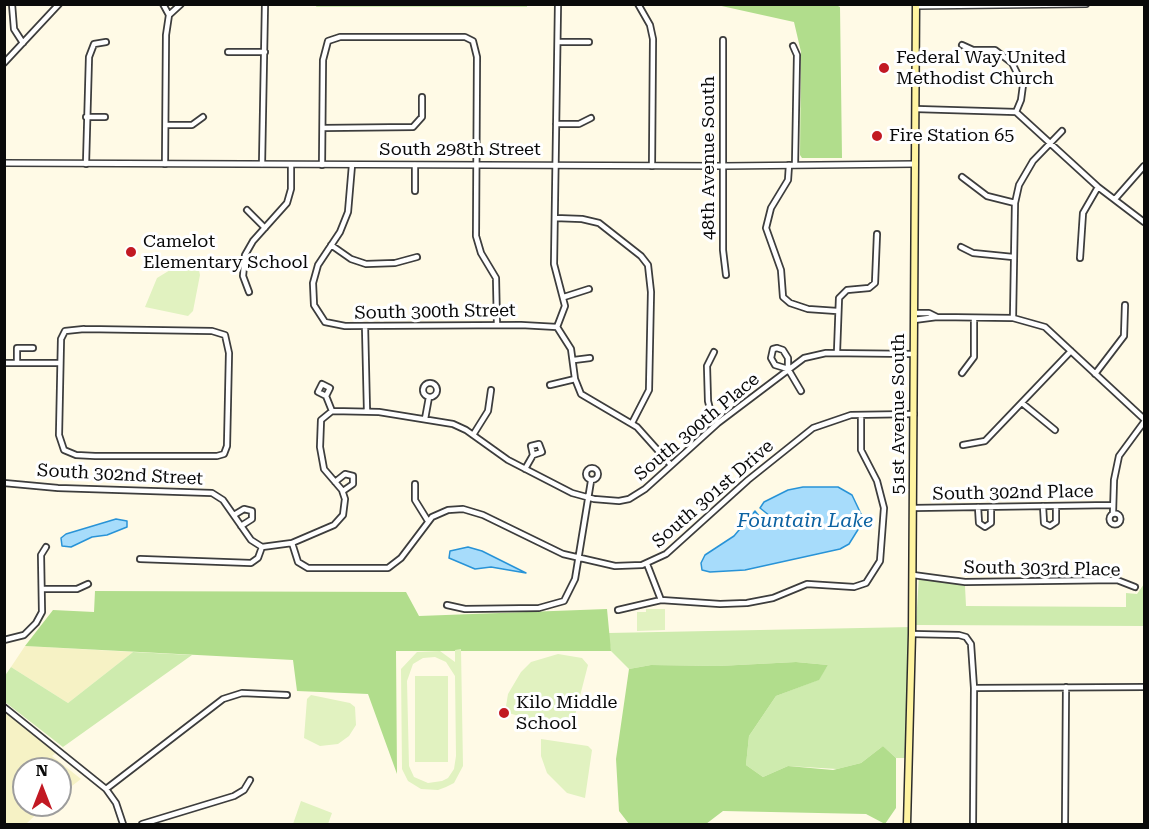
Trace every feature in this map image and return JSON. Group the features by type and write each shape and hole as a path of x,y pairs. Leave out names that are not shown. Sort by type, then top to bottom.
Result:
{"main road":[{"name":"51st Avenue South","path":"907,825 913,575 916,5"}],"street":[{"path":"12,4 12,24 23,43"},
{"path":"4,63 59,4"},
{"path":"163,4 169,15 166,35 165,164"},
{"path":"169,15 181,4"},
{"path":"262,164 266,52 265,4"},
{"path":"558,4 555,267 564,297 565,309 556,327 571,348 575,379 585,397 632,423 671,465"},
{"path":"638,4 645,15 653,39 652,166"},
{"path":"916,5 1086,4"},
{"path":"322,165 323,64 328,41 340,37 465,37 473,42 477,57 476,236 481,253 496,278 496,325"},
{"name":"48th Avenue South","path":"723,40 723,250 726,275"},
{"path":"86,164 90,53 94,44 106,42"},
{"path":"558,42 589,42"},
{"path":"962,45 973,50 995,50 1012,63 1023,85 1021,100 1016,112"},
{"path":"794,46 797,55 792,165 788,180 771,208 766,228 781,270 783,296 788,302 808,309 837,311"},
{"path":"228,52 266,52"},
{"path":"323,128 413,127 419,122 423,97"},
{"path":"916,109 1016,112 1098,188 1144,222"},
{"path":"86,117 105,117"},
{"path":"166,125 192,125 203,117"},
{"path":"556,124 579,124 591,118"},
{"path":"1013,318 1015,203 1019,185 1033,161 1062,131"},
{"name":"South 298th Street","path":"4,163 555,166 915,164"},
{"path":"249,292 243,276 244,259 251,244 289,200 291,165"},
{"path":"352,165 348,212 340,232 331,245 351,259 366,264 395,263 417,256"},
{"path":"415,165 415,191"},
{"path":"1115,199 1144,166"},
{"path":"962,177 987,196 1015,203"},
{"path":"1080,258 1083,213 1098,188"},
{"path":"247,210 265,228"},
{"path":"555,218 595,221 645,260 650,276 650,381 647,396 632,423"},
{"path":"837,352 837,311 841,295 850,289 869,288 875,283 878,234"},
{"name":"South 300th Street","path":"331,245 318,265 313,283 313,299 317,314 329,324 556,327"},
{"path":"961,248 973,253 1013,257"},
{"path":"564,297 589,290"},
{"path":"1095,374 1124,336 1125,305"},
{"path":"914,316 929,313 937,317 1013,318 1045,327 1144,421 1119,456 1114,480 1113,513"},
{"path":"962,373 974,357 974,318"},
{"path":"365,326 367,411"},
{"path":"67,330 219,332 227,338 229,353 227,448 223,455 211,456 76,455 62,449 59,431 60,363 62,334 67,330"},
{"path":"17,363 17,348 33,348"},
{"path":"788,369 775,366 771,358 773,349 783,350 788,358 788,369 801,392"},
{"path":"963,445 985,441 1071,351"},
{"path":"714,352 707,366 708,401 711,413 718,423"},
{"name":"South 300th Place","path":"332,411 367,411 453,424 473,435 497,454 572,493 588,498 613,501 629,499 718,423 788,369 812,356 837,352 914,354"},
{"path":"574,360 590,358"},
{"path":"4,363 60,363"},
{"path":"550,385 575,379"},
{"path":"473,435 488,411 490,390"},
{"path":"241,526 252,519 252,511 244,509 234,515 241,526 253,542 262,547 292,543 339,521 346,508 343,491 324,469 320,447 321,420 332,411 326,396"},
{"path":"425,419 429,397"},
{"path":"1022,403 1055,430"},
{"name":"South 301st Drive","path":"428,521 448,510 469,510 553,551 578,559 624,567 647,564 666,554 748,480 813,428 837,418 914,414"},
{"path":"618,610 661,600 720,604 747,603 773,598 802,586 858,586 869,580 879,567 884,504 877,481 862,453 861,415"},
{"path":"525,469 533,455"},
{"path":"335,482 345,474 353,476 353,484 343,491"},
{"path":"447,605 486,609 539,608 564,601 571,589 578,559 591,481"},
{"name":"South 302nd Street","path":"4,483 58,488 207,492 220,498 234,515"},
{"path":"292,543 298,562 308,568 381,569 398,562 428,521 415,500 415,484"},
{"name":"South 302nd Place","path":"913,508 1113,505"},
{"path":"1043,506 1044,523 1050,526 1056,522 1056,506"},
{"path":"978,507 979,523 985,527 991,523 991,507"},
{"path":"4,640 21,637 36,623 44,606 41,555 46,547"},
{"path":"140,559 251,563 258,558 262,547"},
{"path":"647,564 661,600"},
{"name":"South 303rd Place","path":"913,575 966,582 1117,580 1135,587"},
{"path":"42,588 77,589 88,584"},
{"path":"912,634 959,635 968,639 973,650 973,825"},
{"path":"1065,825 1066,687"},
{"path":"974,688 1144,687"},
{"path":"106,789 223,699 242,693 287,695"},
{"path":"4,707 106,789 116,803 123,825"},
{"path":"142,825 234,796 244,790 250,780"}],"shaded area":[{"path":"25,646 133,652 68,703 11,667"},
{"path":"5,712 57,752 53,757 12,757 12,817 33,817 26,824 5,824"},
{"path":"72,772 81,779 72,786"}],"green space":[{"path":"317,4 527,4 527,7 316,7"},
{"path":"717,5 836,5 840,7 842,158 802,158 800,155 801,52 794,22"},
{"path":"198,266 200,275 193,311 188,316 145,307 157,278 175,267"},
{"path":"919,575 965,586 966,606 1126,607 1126,593 1137,594 1144,584 1144,626 916,625"},
{"path":"95,591 406,592 419,616 607,609 611,651 396,651 397,774 368,694 297,691 293,660 25,646 53,610 94,612"},
{"path":"646,609 665,609 665,630 637,631 637,612 646,612"},
{"path":"912,627 909,758 896,758 883,746 861,763 837,769 788,766 763,777 746,765 749,736 776,696 818,680 828,665 796,662 719,666 651,665 629,669 611,651 608,633"},
{"path":"461,649 463,766 454,783 438,790 421,789 408,781 402,769 401,669 417,652 440,651 455,662 455,650","holes":["435,657 446,662 455,676 456,756 454,769 448,778 428,783 414,777 409,766 407,681 413,664 423,658"]},
{"path":"133,652 192,655 63,747 5,702 4,677 11,667 68,703"},
{"path":"558,654 582,658 588,665 572,727 568,730 505,712 508,694 521,672 531,662"},
{"path":"796,662 828,665 819,680 776,696 749,736 746,765 763,777 788,766 833,770 861,763 883,746 896,758 896,808 885,824 866,814 723,811 706,824 629,824 619,811 616,759 629,669 651,665 719,666"},
{"path":"415,676 448,676 448,762 415,762"},
{"path":"311,695 350,703 355,707 356,725 349,736 338,744 320,746 304,738 307,699"},
{"path":"541,739 588,746 592,750 585,798 567,793 547,773 541,756"},
{"path":"301,801 332,813 328,824 293,824"}],"water":[{"name":"Fountain Lake","path":"803,487 838,487 852,495 862,516 859,528 849,544 840,549 745,570 710,572 702,570 701,563 705,555 734,536 755,511 764,522 769,521 770,516 760,508 764,502 788,490"},
{"path":"116,519 127,521 127,527 107,535 92,537 71,547 62,546 61,538 66,534"},
{"path":"468,547 482,551 526,573 491,567 475,569 449,558 450,551"}],"place":[{"name":"Federal Way United Methodist Church","path":"884,68"},
{"name":"Fire Station 65","path":"877,136"},
{"name":"Camelot Elementary School","path":"131,252"},
{"name":"Kilo Middle School","path":"504,713"}]}
